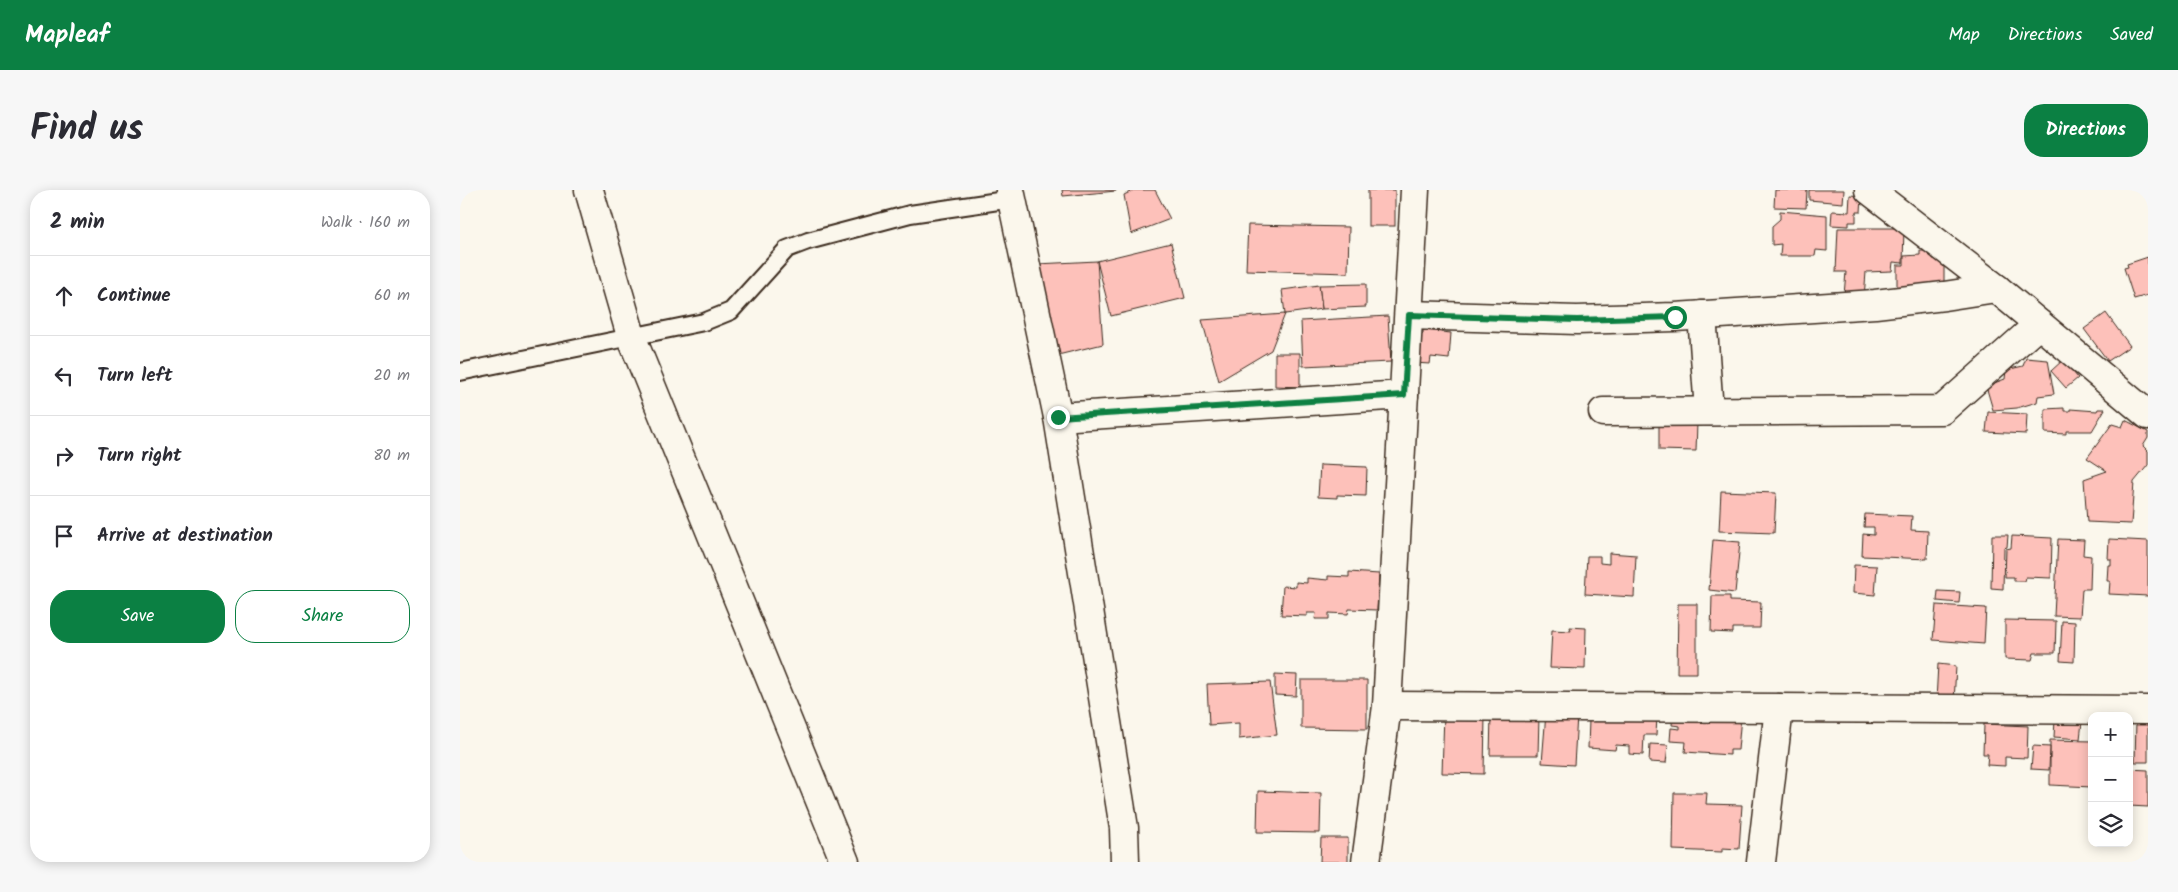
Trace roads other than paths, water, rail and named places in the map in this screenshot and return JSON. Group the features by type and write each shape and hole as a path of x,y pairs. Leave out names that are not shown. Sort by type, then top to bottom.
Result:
{"street":[{"path":"589,190 632,336 845,862"},
{"path":"1366,862 1387,706 1415,190"},
{"path":"1869,190 1996,288 2148,415"},
{"path":"1011,194 1058,417 1124,828 1125,862"},
{"path":"1409,315 1577,320 1702,315 1875,304 1996,288"},
{"path":"1702,315 1710,411"},
{"path":"1603,412 1942,410 2039,324"},
{"path":"1058,417 1404,395"},
{"path":"1387,706 2148,710"},
{"path":"1761,862 1779,708"}],"lane":[{"path":"460,372 704,322 731,311 787,249 808,241 910,214 1011,194"}]}
